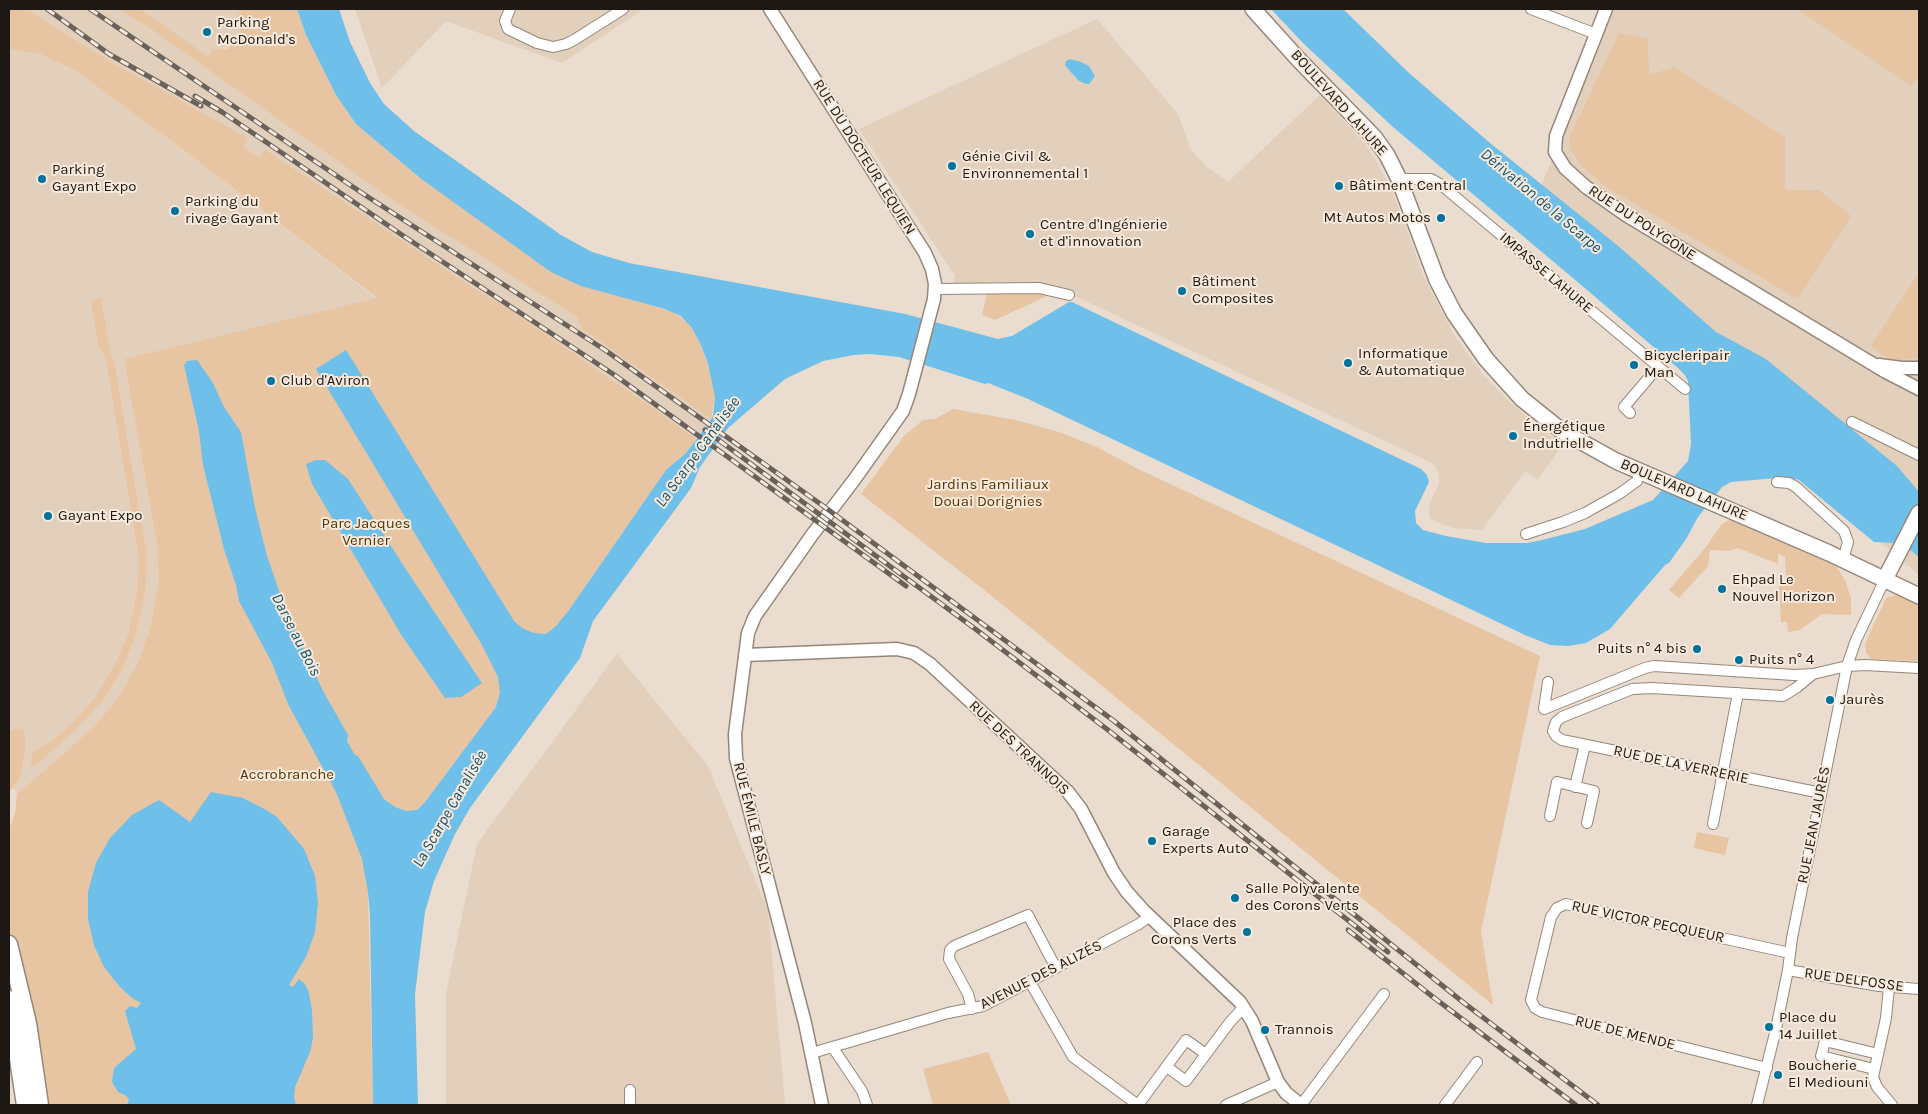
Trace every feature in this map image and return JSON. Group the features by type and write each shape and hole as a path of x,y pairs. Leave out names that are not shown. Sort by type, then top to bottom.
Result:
{"main road":[{"name":"BOULEVARD LAHURE","path":"1253,9 1299,60 1374,137 1387,155 1399,179 1444,293 1464,329 1495,371 1522,399 1562,431 1616,461 1887,576"},
{"name":"RUE JEAN JAURÈS","path":"1887,576 1919,513"},
{"path":"1887,576 1919,589"},
{"path":"1887,576 1919,596"},
{"path":"9,944 28,1023 40,1105"},
{"path":"9,999 25,1105"}],"street":[{"path":"510,9 505,21 508,28 512,32 546,46 560,46 579,37 623,9"},
{"name":"RUE DU DOCTEUR LEQUIEN","path":"770,9 925,253 932,269 935,289 907,402 899,417 854,480 805,544"},
{"path":"1531,9 1596,34"},
{"name":"RUE DU POLYGONE","path":"1606,9 1556,136 1555,152 1565,168 1586,187 1626,215 1886,372 1919,389"},
{"name":"IMPASSE LAHURE","path":"1399,179 1430,179 1440,184 1685,389"},
{"path":"935,289 1039,288 1068,295"},
{"name":"RUE DU POLYGONE","path":"1870,362 1885,367 1919,368"},
{"path":"1630,413 1624,407 1658,367"},
{"path":"1852,422 1919,455"},
{"path":"1526,534 1585,513 1619,494 1636,481 1640,471"},
{"path":"1777,482 1785,482 1796,487 1844,531 1848,542 1843,558"},
{"name":"RUE ÉMILE BASLY","path":"805,544 753,620 748,633 735,734 736,758 812,1053 822,1105"},
{"name":"RUE JEAN JAURÈS","path":"1756,1105 1767,1068 1788,970 1820,794 1847,666 1856,640 1887,576"},
{"name":"RUE DES TRANNOIS","path":"745,655 897,649 910,651 936,669 1068,792 1081,809 1114,873 1128,892 1150,916 1232,993 1244,1007 1252,1021 1278,1082 1286,1093 1301,1105"},
{"path":"1548,682 1544,710 1649,667 1779,674 1813,674 1847,666 1864,665 1919,668"},
{"path":"1713,824 1738,693 1783,696 1813,674"},
{"name":"RUE DE LA VERRERIE","path":"1738,693 1652,688 1632,689 1562,717 1555,724 1554,731 1558,738 1585,745 1820,794"},
{"path":"1575,787 1585,745"},
{"path":"1550,816 1557,782 1594,791 1586,823"},
{"name":"RUE VICTOR PECQUEUR","path":"1541,956 1552,914 1557,908 1566,904 1790,953"},
{"path":"972,1009 968,994 949,958 950,950 954,946 1028,915 1056,968"},
{"name":"AVENUE DES ALIZÉS","path":"812,1053 948,1013 983,1006 1139,924 1150,916"},
{"name":"RUE DE MENDE","path":"1541,956 1531,1000 1538,1010 1767,1068"},
{"name":"RUE DELFOSSE","path":"1788,970 1889,987 1919,989"},
{"path":"1030,982 1073,1057 1138,1105 1186,1040 1206,1054"},
{"path":"1889,987 1886,1018 1874,1069 1874,1080 1892,1105"},
{"path":"1301,1105 1384,994"},
{"path":"1166,1067 1186,1081 1230,1022 1244,1007"},
{"path":"1874,1069 1821,1056 1825,1041 1878,1054"},
{"path":"833,1048 862,1091 867,1105"},
{"path":"1445,1105 1477,1062"},
{"path":"1226,1105 1278,1082"},
{"path":"630,1090 630,1105"}],"shaded area":[{"path":"27,9 119,9 151,29 395,202 577,317 581,328 711,419 710,421 696,439 509,309 472,287 265,149 259,157 243,147 248,138 106,59"},
{"name":"Parking McDonald's","path":"140,9 241,9 237,15 240,27 239,37 232,45 208,56"},
{"path":"355,9 644,9 562,63 446,21 382,88"},
{"path":"1614,9 1919,9 1919,575 1720,404 1524,227"},
{"path":"1097,19 1178,114 1191,150 1207,167 1228,182 1320,95 1365,144 1378,164 1395,198 1424,277 1454,335 1484,376 1514,406 1550,436 1563,444 1538,479 1525,471 1482,530 1453,528 1430,518 1429,506 1439,483 1439,474 1435,466 1428,461 1066,292 952,285 955,276 859,129"},
{"path":"9,49 40,54 76,71 177,145 377,299 124,359 157,544 159,581 151,625 140,658 119,697 93,728 17,794 13,787 19,781 26,746 22,729 9,731"},
{"path":"617,654 708,766 768,911 785,1105 446,1105 446,994 477,844"}],"green space":[{"name":"Parc Jacques Vernier","path":"9,9 27,9 106,59 248,138 243,147 259,157 265,149 472,287 509,309 696,439 686,453 666,470 569,610 425,802 417,810 368,892 373,1105 45,1105 23,979 9,930 9,830 15,813 17,794 93,728 119,697 140,658 151,625 159,581 157,544 124,359 377,298 177,145 76,71 40,54 9,49"},
{"path":"119,9 140,9 208,56 213,49 226,49 239,37 240,27 237,15 241,9 297,9 306,35 336,95 356,124 420,178 627,298 674,312 687,322 701,345 713,382 715,397 711,419 581,328 577,317 395,202 151,29"},
{"path":"1797,9 1919,9 1919,77 1912,86"},
{"path":"1619,33 1648,39 1649,75 1674,67 1785,137 1785,190 1819,190 1851,216 1798,299 1606,187 1582,166 1571,150 1569,138"},
{"path":"1919,272 1919,357 1893,362 1871,346"},
{"path":"987,293 1043,293 1047,296 995,320 982,315"},
{"path":"101,298 112,361 114,361 147,556 145,593 135,637 123,668 103,700 76,729 34,767 31,767 33,752 51,742 96,697 116,662 128,635 137,593 139,558 106,359 98,345 91,300"},
{"name":"Jardins Familiaux Douai Dorignies","path":"953,409 1016,420 1059,432 1097,447 1138,469 1540,656 1481,931 1493,1005 993,597 861,494 904,436 923,420 935,419"},
{"path":"1734,518 1833,561 1845,580 1851,598 1851,615 1822,614 1800,630 1788,632 1787,622 1781,622 1779,584 1786,584 1785,557 1778,553 1778,564 1738,548 1728,551 1710,550 1708,566 1679,598 1669,590 1705,548 1722,524"},
{"path":"1901,594 1919,604 1919,661 1871,659 1866,653 1865,644 1886,598"},
{"path":"23,728 26,746 22,768 19,781 9,792 9,731"},
{"path":"1697,832 1729,838 1725,855 1694,848"},
{"path":"988,1052 1011,1105 933,1105 923,1069"}],"water":[{"path":"297,9 339,9 350,42 370,83 384,104 414,131 561,235 592,252 629,263 905,314 998,339 1012,336 1072,302 1421,469 1427,475 1429,482 1415,511 1416,523 1423,530 1446,536 1486,543 1527,543 1585,529 1653,500 1688,461 1691,444 1688,381 1685,375 1393,127 1304,44 1271,9 1343,9 1409,73 1490,143 1617,245 1716,332 1766,359 1897,466 1919,492 1919,557 1909,549 1896,543 1874,542 1799,480 1787,477 1731,482 1722,487 1698,517 1686,539 1669,563 1665,565 1610,629 1586,643 1568,646 1550,645 1525,635 1026,398 988,383 985,384 899,357 870,354 823,361 785,379 728,428 700,467 691,488 593,621 580,658 470,808 455,834 434,881 425,912 415,994 418,1105 373,1105 370,915 362,859 336,792 289,706 272,663 239,601 203,465 199,431 184,365 187,361 197,360 213,383 224,407 241,432 255,508 267,556 285,608 323,691 348,735 347,741 384,799 395,807 406,811 417,810 425,802 496,707 500,692 498,677 482,645 316,369 346,350 514,621 522,628 534,633 546,634 556,626 569,610 666,470 686,453 710,421 713,416 715,397 708,364 701,345 692,328 681,316 665,309 581,286 551,272 420,178 356,124 336,95 306,35"},
{"path":"1070,59 1089,66 1095,76 1089,84 1079,81 1068,69 1065,65 1066,61"},
{"path":"316,460 325,460 348,479 482,683 461,697 445,698 402,636 312,484 306,464"},
{"path":"211,792 243,798 277,817 304,849 315,876 318,903 315,932 306,957 289,985 293,987 299,979 305,984 309,993 312,1011 313,1038 310,1052 295,1087 294,1098 296,1105 127,1105 129,1099 118,1092 112,1082 114,1068 136,1049 125,1011 130,1006 137,1008 141,1003 120,987 104,967 94,945 88,919 88,892 96,863 110,838 132,815 159,800 190,822"}],"railway":[{"path":"47,9 109,54 201,106"},
{"path":"90,9 365,195 605,350 826,508 1114,721 1464,1003 1598,1105"},
{"path":"195,96 222,112 405,237 616,376 906,586"},
{"path":"705,430 974,628 1108,730 1388,952"},
{"path":"1348,930 1576,1105"}],"place":[{"name":"Parking McDonald's","path":"207,32"},
{"name":"Génie Civil & Environnemental 1","path":"952,166"},
{"name":"Parking Gayant Expo","path":"42,179"},
{"name":"Bâtiment Central","path":"1339,186"},
{"name":"Parking du rivage Gayant","path":"175,211"},
{"name":"Mt Autos Motos","path":"1441,218"},
{"name":"Centre d'Ingénierie et d'innovation","path":"1030,234"},
{"name":"Bâtiment Composites","path":"1182,291"},
{"name":"Informatique & Automatique","path":"1348,363"},
{"name":"Bicycleripair Man","path":"1634,365"},
{"name":"Club d'Aviron","path":"271,381"},
{"name":"Énergétique Indutrielle","path":"1513,436"},
{"name":"Gayant Expo","path":"48,516"},
{"name":"Ehpad Le Nouvel Horizon","path":"1722,589"},
{"name":"Puits n° 4 bis","path":"1697,649"},
{"name":"Puits n° 4","path":"1739,660"},
{"name":"Jaurès","path":"1830,700"},
{"name":"Garage Experts Auto","path":"1152,841"},
{"name":"Salle Polyvalente des Corons Verts","path":"1235,898"},
{"name":"Place des Corons Verts","path":"1247,932"},
{"name":"Place du 14 Juillet","path":"1769,1027"},
{"name":"Trannois","path":"1265,1030"},
{"name":"Boucherie El Mediouni","path":"1778,1075"}],"water label":[{"name":"Dérivation de la Scarpe","path":"1541,201"},
{"name":"La Scarpe Canalisée","path":"698,452"},
{"name":"Darse au Bois","path":"296,635"},
{"name":"La Scarpe Canalisée","path":"450,809"}],"park label":[{"name":"Accrobranche","path":"287,775"}]}
